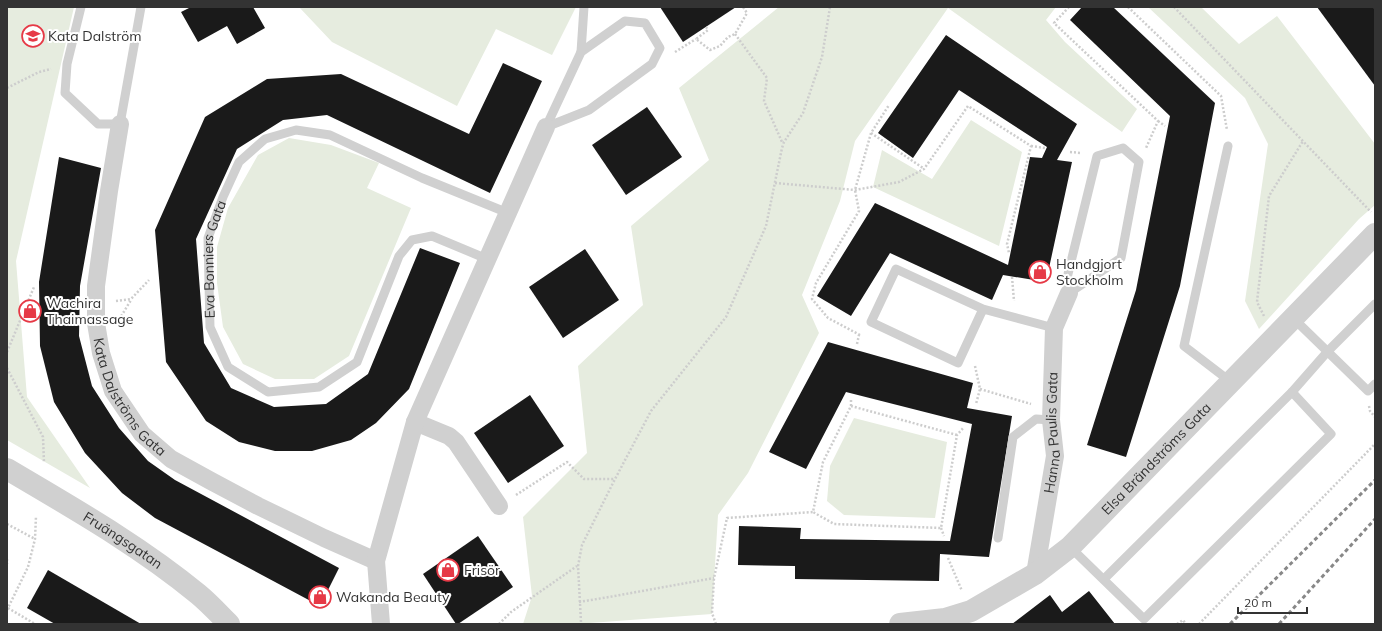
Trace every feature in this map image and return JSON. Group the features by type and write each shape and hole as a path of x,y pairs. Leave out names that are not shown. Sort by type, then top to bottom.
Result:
{"street":[{"name":"Kata Dalströms Gata","path":"120,124 96,286 96,323 101,353 113,391 142,434 171,459 324,538 376,561"},
{"path":"381,624 376,561 415,422 546,127"},
{"name":"Elsa Brändströms Gata","path":"900,624 945,619 971,611 1035,574 1070,547 1375,234"},
{"name":"Hanna Paulis Gata","path":"1035,574 1055,456 1051,420 1054,328 1069,293"},
{"path":"415,422 449,436 456,442 499,506"},
{"name":"Fruängsgatan","path":"7,469 64,502 155,561 199,595 229,624"}],"lane":[{"path":"81,7 66,64 65,93 98,124 120,124"},
{"name":"Kata Dalströms Gata","path":"120,124 141,7"},
{"path":"546,127 581,52 584,7"},
{"path":"546,127 589,110 652,64 660,48 645,23 625,21 581,52"},
{"name":"Eva Bonniers Gata","path":"487,259 432,236 412,240 399,256 356,362 319,387 268,392 228,367 210,327 208,238 223,197 239,162 265,139 296,130 330,135 422,178 508,213"},
{"path":"1228,146 1184,346 1231,382"},
{"path":"1123,148 1140,162 1121,258 1069,293 1067,278 1097,156 1123,148"},
{"path":"983,309 958,363 871,322 896,269 983,309 1054,328"},
{"path":"1104,579 1292,392 1328,351 1375,304"},
{"path":"1293,318 1368,391 1375,384"},
{"path":"1070,547 1144,619 1331,434 1292,392"},
{"path":"998,538 1013,437 1036,419 1051,420"}],"path":[{"path":"696,39 710,50 720,46 728,37 735,34 747,13 743,7"},
{"path":"581,622 578,566 582,545 651,411 726,317 766,226 784,142 803,113 820,64 830,7"},
{"path":"1069,7 1054,23 1165,126"},
{"path":"1128,7 1221,96 1228,135 1228,146"},
{"path":"1174,7 1375,217"},
{"path":"689,43 708,30 706,27"},
{"path":"735,34 767,78 764,101 782,142 784,142"},
{"path":"7,88 39,72 66,64"},
{"path":"859,335 828,318 812,299 816,283 859,211 855,190 871,134 889,105"},
{"path":"775,183 855,190 899,182 924,169 968,106 1030,146 1045,148"},
{"path":"1140,162 1158,121"},
{"path":"871,134 924,169"},
{"path":"1274,338 1257,302 1269,196 1303,141"},
{"path":"1009,253 1007,244 1030,146"},
{"path":"1012,277 1015,318"},
{"path":"96,303 131,299 149,280"},
{"path":"7,352 34,287"},
{"path":"857,344 859,335 871,322"},
{"path":"958,363 975,366 980,389 976,404"},
{"path":"7,368 43,436 44,464"},
{"path":"980,389 1032,404"},
{"path":"813,512 823,462 851,406 851,399"},
{"path":"851,406 957,435"},
{"path":"944,536 941,528 957,435 964,427"},
{"path":"1199,624 1375,444"},
{"path":"499,506 567,462 584,479 615,479"},
{"path":"716,624 712,613 714,578 727,518 813,512 834,524 941,528"},
{"path":"35,624 7,609 28,567 35,539 36,516"},
{"path":"7,524 35,539"},
{"path":"948,558 971,611"},
{"path":"7,559 7,564"},
{"path":"499,624 511,612 578,566"},
{"path":"579,602 714,578"},
{"path":"1178,624 1183,620 1186,624"}],"shaded area":[{"path":"7,7 74,7 16,261 27,397 90,488 7,440"},
{"path":"299,7 576,7 552,55 496,29 457,106 332,42"},
{"path":"779,7 1056,7 1046,20 1065,42 1137,109 1122,132 948,8 855,141 840,201 802,295 819,333 748,473 718,515 712,614 576,624 523,624 532,596 523,517 587,453 578,366 643,305 631,226 709,160 679,88"},
{"path":"1148,7 1201,7 1239,44 1277,16 1375,144 1375,205 1359,219 1259,329 1245,301 1268,144 1245,98"},
{"path":"971,120 1022,152 999,246 873,187 882,150 932,179"},
{"path":"289,138 331,145 379,163 367,188 411,208 349,356 314,379 275,379 243,364 223,327 217,283 217,247 228,208 258,155"},
{"path":"854,418 947,442 935,518 844,515 827,501 830,466"}],"building":[{"path":"191,7 253,7 265,28 237,44 227,26 198,42 181,12"},
{"path":"660,7 736,7 683,42"},
{"path":"1082,7 1113,7 1215,103 1180,286 1126,457 1087,445 1136,290 1170,116 1070,20"},
{"path":"1317,7 1373,7 1375,10 1375,86"},
{"path":"946,35 1077,124 1057,160 1072,162 1046,282 1003,275 992,300 890,253 851,316 817,296 875,203 1008,265 1030,157 1042,158 1047,147 959,90 913,158 878,133"},
{"path":"503,63 542,81 490,193 327,115 283,120 237,149 196,239 204,343 231,388 274,407 326,404 368,374 420,248 460,263 409,389 376,423 351,440 312,451 275,451 239,442 206,421 166,362 155,230 205,117 267,79 341,74 469,134"},
{"path":"647,107 682,157 626,195 592,145"},
{"path":"59,157 101,168 80,286 79,336 92,386 119,428 148,461 175,480 339,568 320,606 155,518 122,493 85,453 54,402 40,346 39,282"},
{"path":"585,249 619,300 563,338 529,287"},
{"path":"828,342 973,383 967,408 1012,416 989,557 940,554 939,581 795,579 795,566 738,565 739,526 801,528 800,539 950,541 972,424 846,392 806,469 769,452"},
{"path":"530,395 564,446 508,483 474,433"},
{"path":"478,536 513,587 456,624 423,574"},
{"path":"48,570 141,624 55,624 27,608"},
{"path":"1089,591 1115,624 1012,624 1050,595 1062,612"}],"railway":[{"path":"1230,624 1375,480"},
{"path":"1279,624 1375,519"}],"place":[{"name":"Kata Dalström","path":"33,36"},
{"name":"Handgjort Stockholm","path":"1040,272"},
{"name":"Wachira Thaimassage","path":"30,311"},
{"name":"Frisör","path":"448,570"},
{"name":"Wakanda Beauty","path":"320,597"}]}
